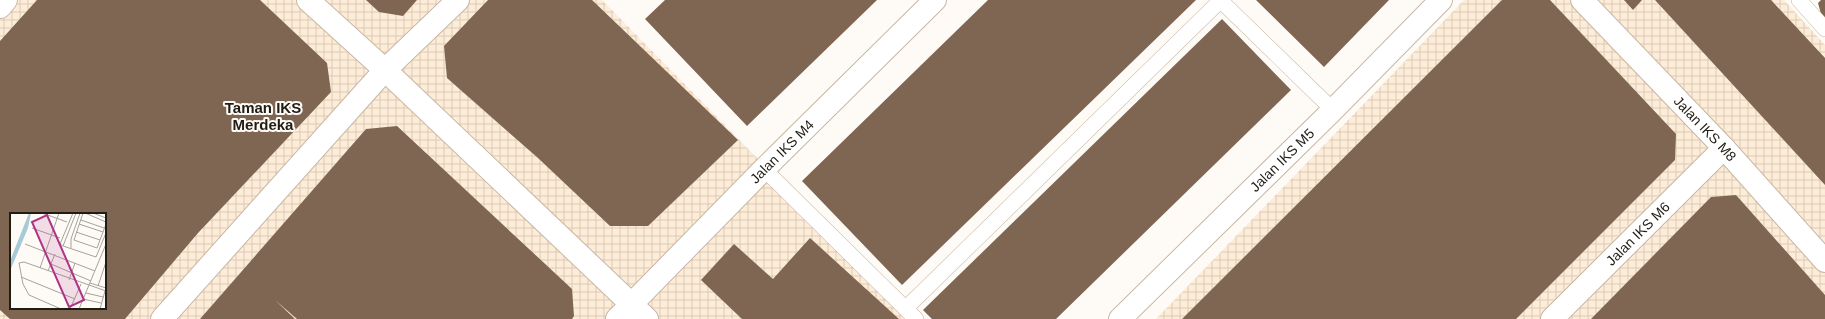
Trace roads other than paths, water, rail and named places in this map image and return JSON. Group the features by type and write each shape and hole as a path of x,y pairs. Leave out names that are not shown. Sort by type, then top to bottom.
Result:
{"street":[{"path":"0,7 6,0"},
{"path":"308,0 385,70 624,311 647,319"},
{"path":"162,319 385,70 458,0"},
{"name":"Jalan IKS M4","path":"624,311 764,169 935,0"},
{"name":"Jalan IKS M5","path":"1120,319 1333,110 1441,0"},
{"name":"Jalan IKS M8","path":"1582,0 1724,148 1825,261"},
{"name":"Jalan IKS M6","path":"1552,319 1724,148"}],"lane":[{"path":"764,169 911,314 1220,0 1333,110"},
{"path":"1799,0 1825,30"}],"district":[{"name":"Taman IKS Merdeka","path":"263,116"}]}
